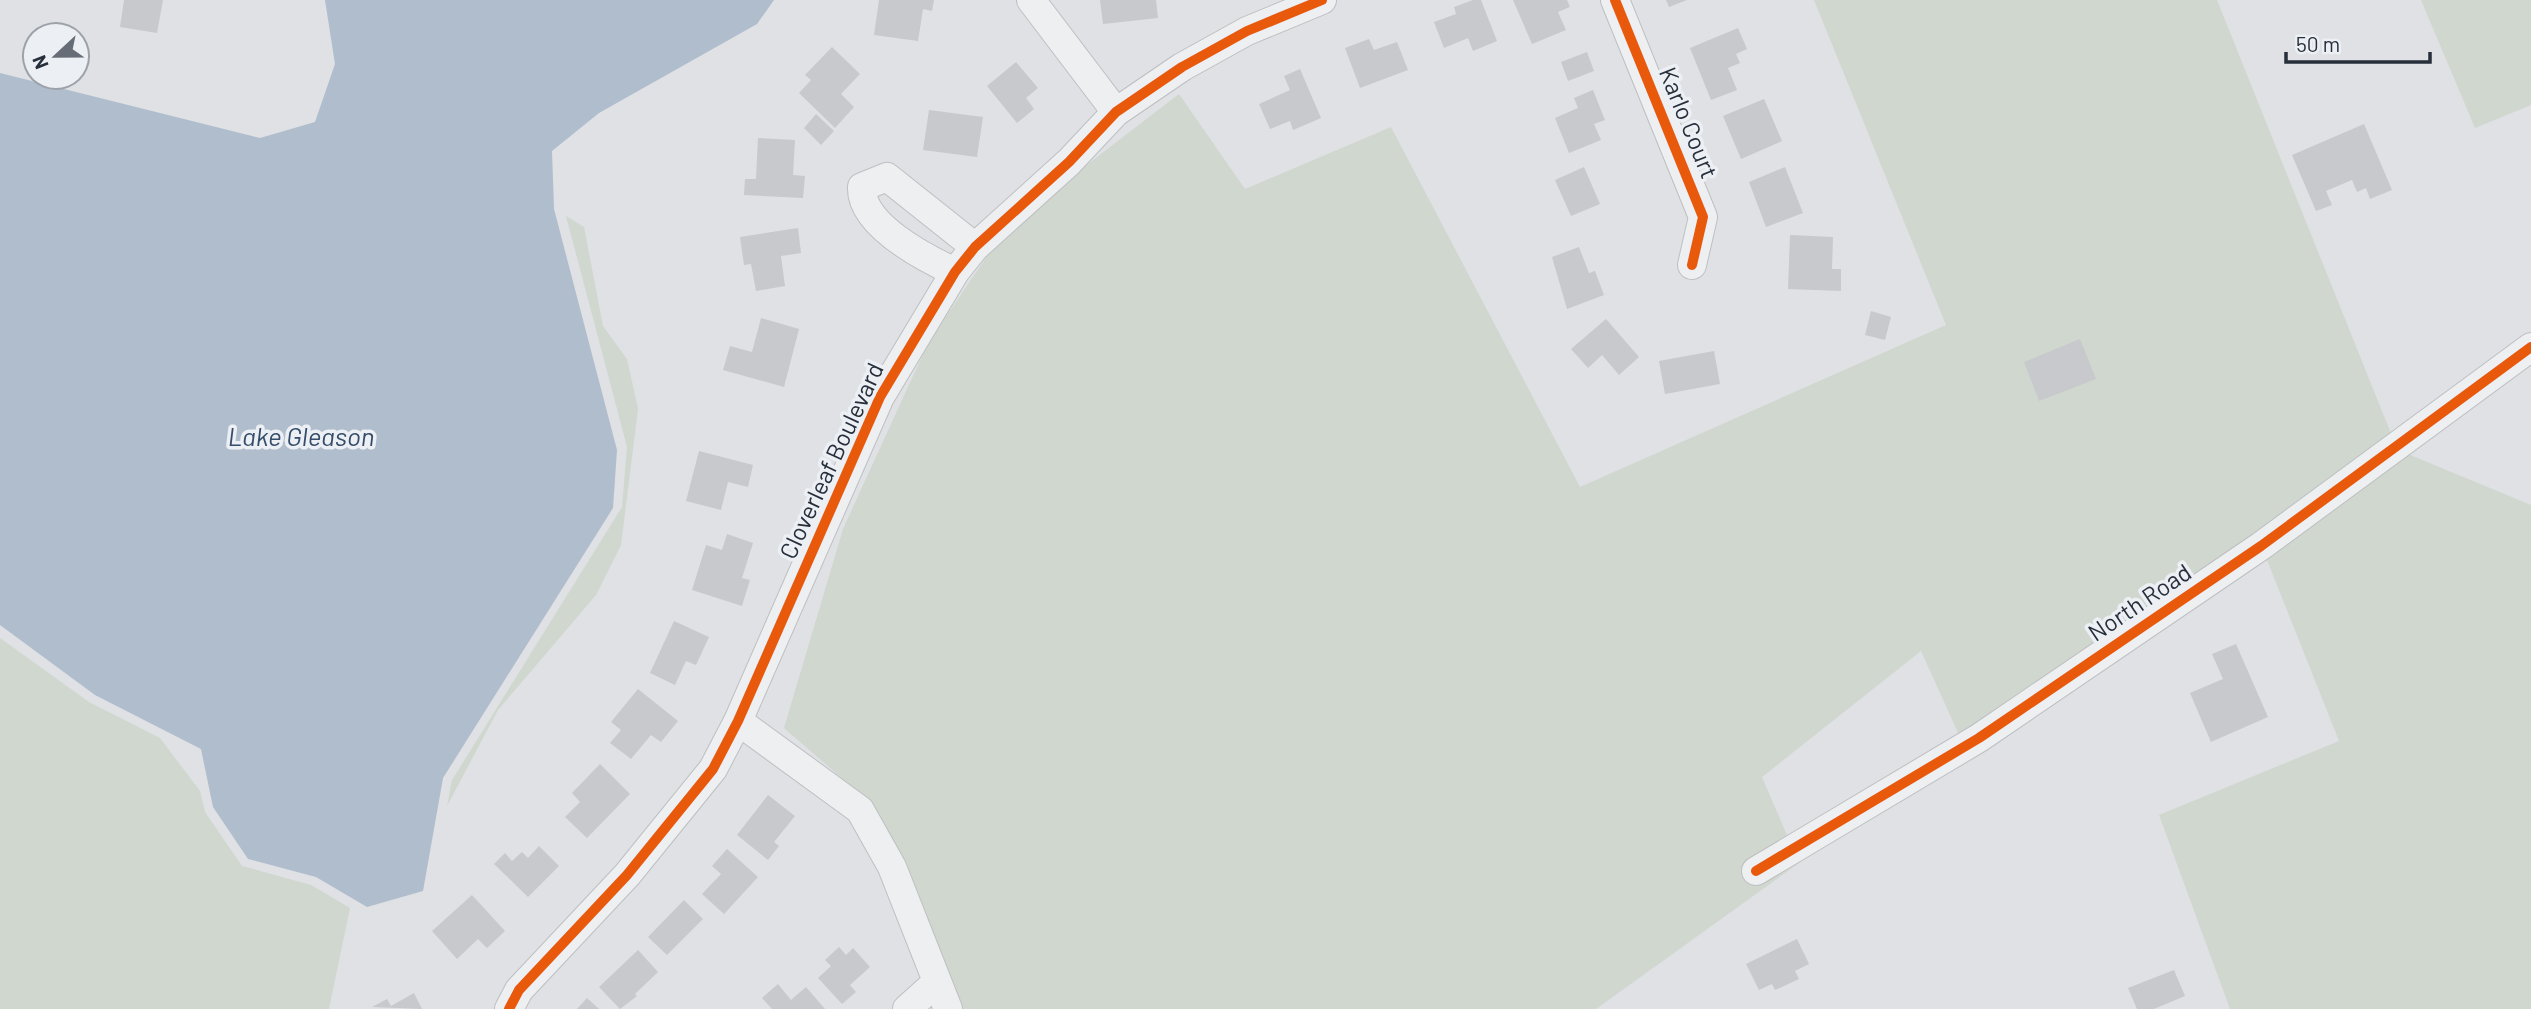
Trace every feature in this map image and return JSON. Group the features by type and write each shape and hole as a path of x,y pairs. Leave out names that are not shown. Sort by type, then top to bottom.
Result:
{"street":[{"path":"1031,0 1116,112"},
{"name":"Cloverleaf Boulevard","path":"509,1009 519,990 627,874 713,769 738,721 880,397 955,272 975,247 1060,170 1116,112 1182,67 1247,31 1322,0"},
{"name":"Karlo Court","path":"1615,0 1703,217 1692,265"},
{"path":"955,272 927,259 878,224 861,199 862,187 887,177 975,247"},
{"name":"North Road","path":"1756,871 1979,738 2262,546 2531,347"},
{"path":"738,721 860,810 892,867 948,1009"},
{"path":"907,1009 937,982"}],"shaded area":[{"path":"1814,0 2217,0 2392,436 2255,538 1960,737 1921,651 1762,777 1789,840 1742,869 1753,885 1797,859 1799,863 1596,1009 960,1009 950,984 952,982 852,787 784,728 843,529 929,341 996,243 1054,190 1179,94 1245,189 1391,127 1580,487 1946,325"},
{"path":"2421,0 2531,0 2531,105 2475,128"},
{"path":"566,216 584,227 603,326 627,359 638,409 621,545 596,595 498,710 447,806 452,780 622,507 627,447"},
{"path":"2403,452 2531,505 2531,1009 2230,1009 2159,815 2339,741 2265,555"},
{"path":"0,638 89,702 160,738 200,791 205,812 242,866 311,885 350,908 329,1009 0,1009"}],"water":[{"name":"Lake Gleason","path":"325,0 774,0 757,24 599,113 552,151 554,209 617,450 613,508 443,778 423,891 367,907 316,877 248,859 213,807 201,749 95,695 0,625 0,73 21,78 21,91 72,91 260,138 315,122 335,64"}],"building":[{"path":"124,0 163,0 157,33 120,27"},
{"path":"879,0 934,0 932,11 923,9 918,41 874,35"},
{"path":"1100,0 1156,0 1158,18 1103,24"},
{"path":"1481,0 1497,41 1473,51 1468,38 1444,48 1434,22 1456,14 1454,7"},
{"path":"1513,0 1567,0 1570,7 1558,12 1566,30 1532,44"},
{"path":"1666,0 1687,0 1669,7"},
{"path":"1738,28 1747,49 1736,54 1740,63 1728,68 1737,90 1711,100 1690,48"},
{"path":"1369,39 1374,50 1397,42 1408,70 1360,88 1345,48"},
{"path":"832,47 860,74 841,94 854,107 835,128 799,93 811,80 805,75"},
{"path":"1587,52 1594,71 1568,81 1561,62"},
{"path":"1016,62 1038,88 1026,98 1034,109 1017,123 987,86"},
{"path":"1300,69 1321,118 1293,130 1290,121 1270,129 1259,104 1290,90 1284,76"},
{"path":"1593,90 1605,120 1594,124 1601,140 1569,153 1555,118 1578,108 1574,98"},
{"path":"1764,99 1782,141 1741,159 1723,116"},
{"path":"929,110 983,117 977,157 923,150"},
{"path":"816,114 834,131 821,145 804,128"},
{"path":"2364,124 2392,190 2370,199 2366,188 2357,192 2352,180 2326,191 2332,205 2316,211 2292,155"},
{"path":"758,138 795,140 793,175 805,176 803,198 744,195 745,179 756,179"},
{"path":"1584,167 1600,204 1571,216 1555,180"},
{"path":"1785,167 1803,213 1766,227 1749,182"},
{"path":"798,228 801,253 781,256 785,286 756,291 751,264 744,265 740,237"},
{"path":"1790,235 1833,237 1832,269 1841,269 1841,291 1788,289"},
{"path":"1579,247 1589,273 1595,271 1604,295 1567,309 1552,257"},
{"path":"1871,311 1891,317 1885,340 1865,335"},
{"path":"761,318 799,329 784,387 723,370 730,346 752,352"},
{"path":"1606,319 1639,357 1619,375 1602,355 1588,368 1571,349"},
{"path":"2080,339 2096,379 2039,401 2024,362"},
{"path":"1714,351 1720,384 1665,394 1659,361"},
{"path":"699,451 753,465 748,487 728,482 721,510 686,501"},
{"path":"727,534 753,543 742,578 750,580 742,606 692,590 706,545 722,550"},
{"path":"674,621 709,637 696,665 686,661 675,685 650,673"},
{"path":"2236,644 2268,717 2211,742 2190,693 2223,679 2212,654"},
{"path":"638,689 678,721 661,742 651,735 631,759 610,743 621,730 611,722"},
{"path":"600,764 630,794 587,838 565,817 580,802 572,793"},
{"path":"768,795 795,816 774,842 779,846 768,860 737,835"},
{"path":"539,846 559,866 528,897 494,864 505,853 512,861 522,852 528,858"},
{"path":"727,849 758,877 724,914 702,894 721,874 712,866"},
{"path":"472,895 505,931 487,948 478,939 457,959 432,931"},
{"path":"684,900 703,919 667,955 648,937"},
{"path":"1797,939 1809,964 1795,971 1799,979 1775,990 1772,984 1759,990 1746,964"},
{"path":"839,947 846,955 853,948 870,967 850,985 856,992 842,1004 818,978 831,966 825,960"},
{"path":"638,950 658,972 635,994 637,996 620,1009 599,987"},
{"path":"2174,970 2185,996 2154,1009 2137,1009 2128,988"},
{"path":"778,984 791,1000 806,987 825,1009 772,1009 762,998"},
{"path":"414,993 422,1009 372,1007 387,999 391,1006"},
{"path":"587,998 599,1009 577,1009"}],"cycle path":[{"path":"509,1009 519,990 627,875 713,769 738,721 880,397 955,272 975,247 1069,162 1116,112 1182,67 1247,31 1322,0"},
{"path":"1615,0 1703,217 1692,265"},
{"path":"1756,871 1979,738 2261,546 2531,347"}]}
